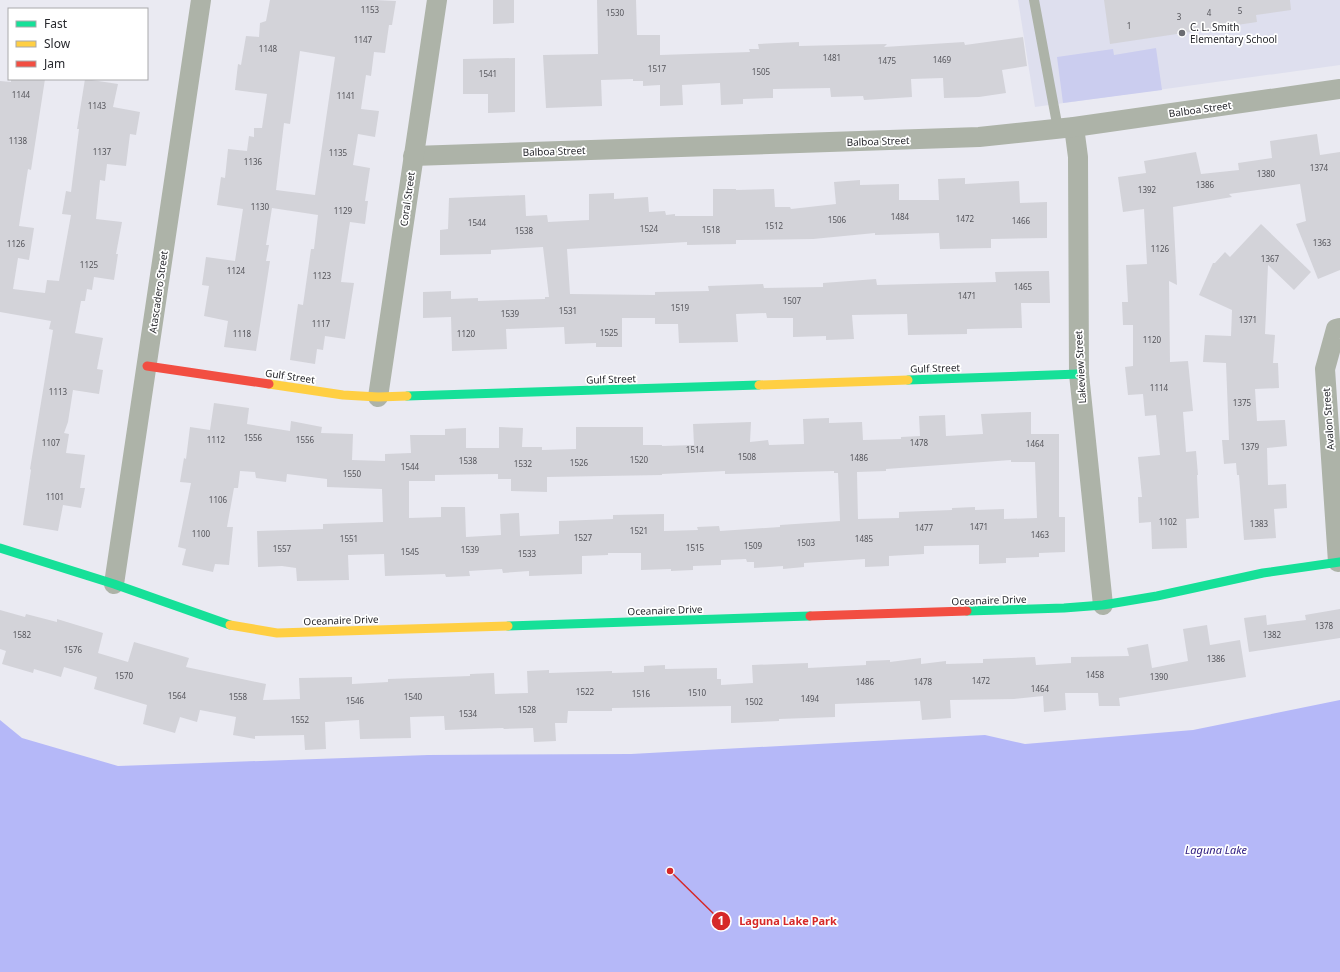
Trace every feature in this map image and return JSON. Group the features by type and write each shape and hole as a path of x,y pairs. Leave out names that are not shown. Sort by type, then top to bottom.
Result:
{"street":[{"name":"Atascadero Street","path":"114,584 201,0"},
{"name":"Coral Street","path":"378,397 436,0"},
{"name":"Balboa Street","path":"413,156 979,137 1066,128 1340,89"},
{"name":"Lakeview Street","path":"1066,128 1078,158 1079,374 1103,605"},
{"name":"Avalon Street","path":"1339,562 1325,369 1336,329 1340,328"},
{"name":"Gulf Street","path":"147,366 343,395 378,397 1079,374"},
{"name":"Oceanaire Drive","path":"0,548 114,584 228,625 277,633 1056,608 1103,605 1157,596 1263,573 1339,562"}],"lane":[{"path":"1034,0 1066,128"}],"shaded area":[{"name":"C. L. Smith Elementary School","path":"1018,0 1340,0 1340,65 1035,107"},
{"path":"1156,48 1162,90 1063,103 1057,57 1113,49 1114,55"}],"water":[{"name":"Laguna Lake","path":"1340,700 1340,972 0,972 0,720 22,738 118,766 428,755 631,754 985,735 1025,744 1193,730"}],"building":[{"path":"270,0 396,1 392,25 389,25 385,53 374,52 371,76 366,75 361,109 379,111 375,137 358,134 353,165 370,168 365,201 368,201 365,224 350,222 346,247 341,282 354,283 345,339 325,336 323,350 317,349 315,364 290,360 298,304 303,305 311,249 314,249 318,215 272,208 266,245 269,245 266,261 270,261 256,351 224,347 228,321 204,316 209,286 202,285 206,257 235,261 243,209 217,205 221,177 225,178 228,149 247,151 249,136 254,137 254,128 262,128 267,94 235,90 238,64 241,65 246,36 259,37 260,23 266,21","holes":["300,51 335,57 315,195 276,190 284,123 290,124"]},
{"path":"493,0 514,0 514,23 493,24"},
{"path":"597,0 636,0 637,35 660,35 660,55 750,52 749,49 759,49 758,44 799,42 799,46 887,44 884,47 964,42 965,45 1023,37 1027,66 1002,70 1006,93 979,97 944,98 943,78 911,79 912,97 864,100 863,96 831,97 830,88 773,89 773,98 743,99 743,104 721,105 720,83 682,85 683,105 660,106 660,85 643,86 643,81 633,81 633,79 601,80 602,106 546,108 543,55 598,54"},
{"path":"1104,0 1290,0 1291,10 1256,15 1257,22 1110,44"},
{"path":"515,58 515,112 488,113 488,94 463,94 463,59"},
{"path":"11,80 45,80 31,170 28,169 19,226 34,228 29,260 18,258 13,289 45,293 47,280 59,281 71,215 62,214 66,191 71,192 79,129 77,129 85,80 118,84 113,107 140,112 136,135 130,134 126,166 107,164 105,181 100,180 96,219 122,222 116,254 118,254 114,280 94,277 92,290 87,289 85,301 81,301 75,333 103,338 97,369 103,370 99,394 73,390 68,422 64,433 69,434 66,453 85,455 80,488 85,488 81,508 63,505 58,531 23,525 30,469 53,330 49,329 51,321 0,312 0,81 11,82"},
{"path":"1317,134 1320,155 1340,152 1340,270 1318,279 1296,224 1306,221 1300,184 1229,194 1232,197 1173,207 1177,285 1169,281 1170,362 1188,361 1193,411 1183,412 1186,452 1196,451 1199,518 1186,519 1187,548 1152,549 1151,522 1139,523 1138,497 1142,497 1138,457 1160,455 1156,415 1145,416 1143,394 1128,395 1125,367 1133,366 1133,325 1123,325 1122,302 1128,302 1126,265 1147,264 1144,209 1123,212 1118,177 1146,173 1144,161 1196,152 1201,174 1239,170 1238,163 1272,158 1270,141"},
{"path":"965,178 965,184 1019,181 1020,203 1047,202 1047,238 991,239 991,248 940,249 939,233 875,235 875,233 813,239 736,240 736,244 687,245 687,242 567,249 570,294 655,295 655,292 709,291 708,286 763,284 764,288 823,287 823,283 876,279 877,285 996,282 995,272 1049,271 1050,303 1021,303 1022,328 967,329 967,334 908,335 907,314 852,315 854,339 826,340 826,336 793,337 793,318 767,318 766,313 736,314 738,342 679,343 678,324 655,324 655,318 622,318 622,347 596,347 596,343 565,344 564,327 506,329 507,349 452,351 451,317 423,318 423,292 451,291 451,299 478,298 478,301 545,299 545,297 549,297 543,247 491,250 491,254 440,255 440,230 448,229 449,198 525,195 526,216 547,215 548,222 589,220 589,194 614,193 614,199 648,197 649,212 665,211 666,215 675,214 675,216 713,216 713,189 774,189 775,207 790,207 791,209 836,204 834,182 860,180 860,185 899,184 899,200 939,200 938,179"},
{"path":"1261,224 1311,272 1294,290 1268,265 1265,334 1275,335 1273,363 1278,363 1279,388 1255,389 1257,421 1285,420 1287,446 1267,448 1268,485 1286,484 1287,508 1274,509 1276,538 1244,540 1239,475 1237,475 1236,463 1224,464 1222,440 1229,440 1226,363 1203,362 1205,335 1231,336 1232,310 1199,295 1213,263 1215,263 1225,252 1230,257"},
{"path":"214,403 249,408 247,424 290,431 291,421 322,427 321,433 353,434 352,460 385,461 385,454 411,453 410,435 445,435 445,429 466,428 466,448 499,448 499,427 523,428 522,447 542,447 542,450 576,449 576,427 643,427 643,445 662,446 694,445 693,424 751,422 750,442 768,440 769,445 804,444 803,419 829,418 829,423 862,422 863,440 901,439 901,437 920,436 919,416 945,415 946,436 983,434 981,414 1031,412 1031,434 1059,434 1059,517 1065,517 1065,552 1039,553 1039,557 1006,558 1006,563 979,564 979,545 924,546 924,554 889,556 889,566 865,567 865,559 804,563 804,567 783,569 783,566 754,568 754,562 747,562 746,559 721,560 721,565 693,566 693,570 671,571 671,569 641,570 641,553 608,553 608,555 582,556 582,574 529,576 529,571 503,573 502,569 469,571 470,576 446,577 445,574 385,576 384,554 348,555 349,580 297,581 296,568 282,566 258,567 257,531 323,529 323,524 383,522 382,489 327,487 327,479 287,474 286,482 256,478 255,472 240,471 238,488 234,488 227,527 233,527 229,565 215,564 213,572 182,565 186,549 178,547 191,483 180,482 184,458 186,459 190,427 210,430","holes":["1011,460 1011,462 1035,462 1037,518 1004,519 1004,509 975,510 975,507 952,508 952,510 899,512 899,518 858,519 857,472 886,471 886,469","725,471 725,474 834,471 834,473 838,473 840,521 720,531 719,526 697,527 698,530 664,531 664,514 613,515 613,519 559,521 559,534 520,536 519,513 500,514 501,535 466,537 465,507 441,507 441,517 409,518 409,481 435,481 435,475 498,474 498,479 511,479 511,491 547,492 547,477 662,475"]},
{"path":"1340,609 1340,638 1249,652 1244,618 1266,615 1267,625 1306,620 1305,615"},
{"path":"0,610 25,617 26,614 57,622 57,619 103,633 98,653 128,662 134,642 189,658 186,667 266,684 263,700 300,699 299,678 352,677 352,684 388,682 388,679 470,676 470,674 494,673 495,694 528,693 527,671 549,670 549,673 612,671 612,673 644,672 644,666 665,665 665,669 717,668 717,679 721,679 721,685 753,683 752,665 808,663 808,668 866,665 866,661 890,660 890,662 921,658 921,664 946,661 946,664 983,663 983,659 1035,657 1036,665 1071,663 1071,657 1129,656 1127,648 1148,644 1152,668 1188,661 1183,629 1207,625 1210,645 1240,640 1246,677 1119,698 1120,706 1099,706 1098,693 1065,693 1066,710 1044,712 1043,696 1014,699 950,700 951,718 922,720 920,701 835,704 835,717 779,719 779,721 731,723 731,706 612,708 612,711 568,711 567,723 555,723 556,741 534,742 533,728 445,730 444,716 410,717 411,738 360,739 359,720 325,722 326,749 305,750 304,735 255,736 255,739 233,735 236,717 200,710 197,722 180,717 175,733 143,724 147,705 94,689 97,677 64,667 61,677 34,669 33,673 2,664 6,651 0,649"}],"traffic: fast":[{"path":"908,380 1079,374"},
{"path":"407,396 759,385"},
{"path":"0,548 114,584 230,625"},
{"path":"967,611 1064,608 1103,605 1157,596 1263,573 1340,562"},
{"path":"508,626 810,616"}],"traffic: slow":[{"path":"759,385 908,380"},
{"path":"269,384 343,395 378,397 407,396"},
{"path":"230,625 277,633 508,626"}],"traffic: jam":[{"path":"147,366 269,384"},
{"path":"810,616 967,611"}],"place":[{"name":"C. L. Smith Elementary School","path":"1182,33"},
{"name":"Laguna Lake Park","path":"670,871"}]}
